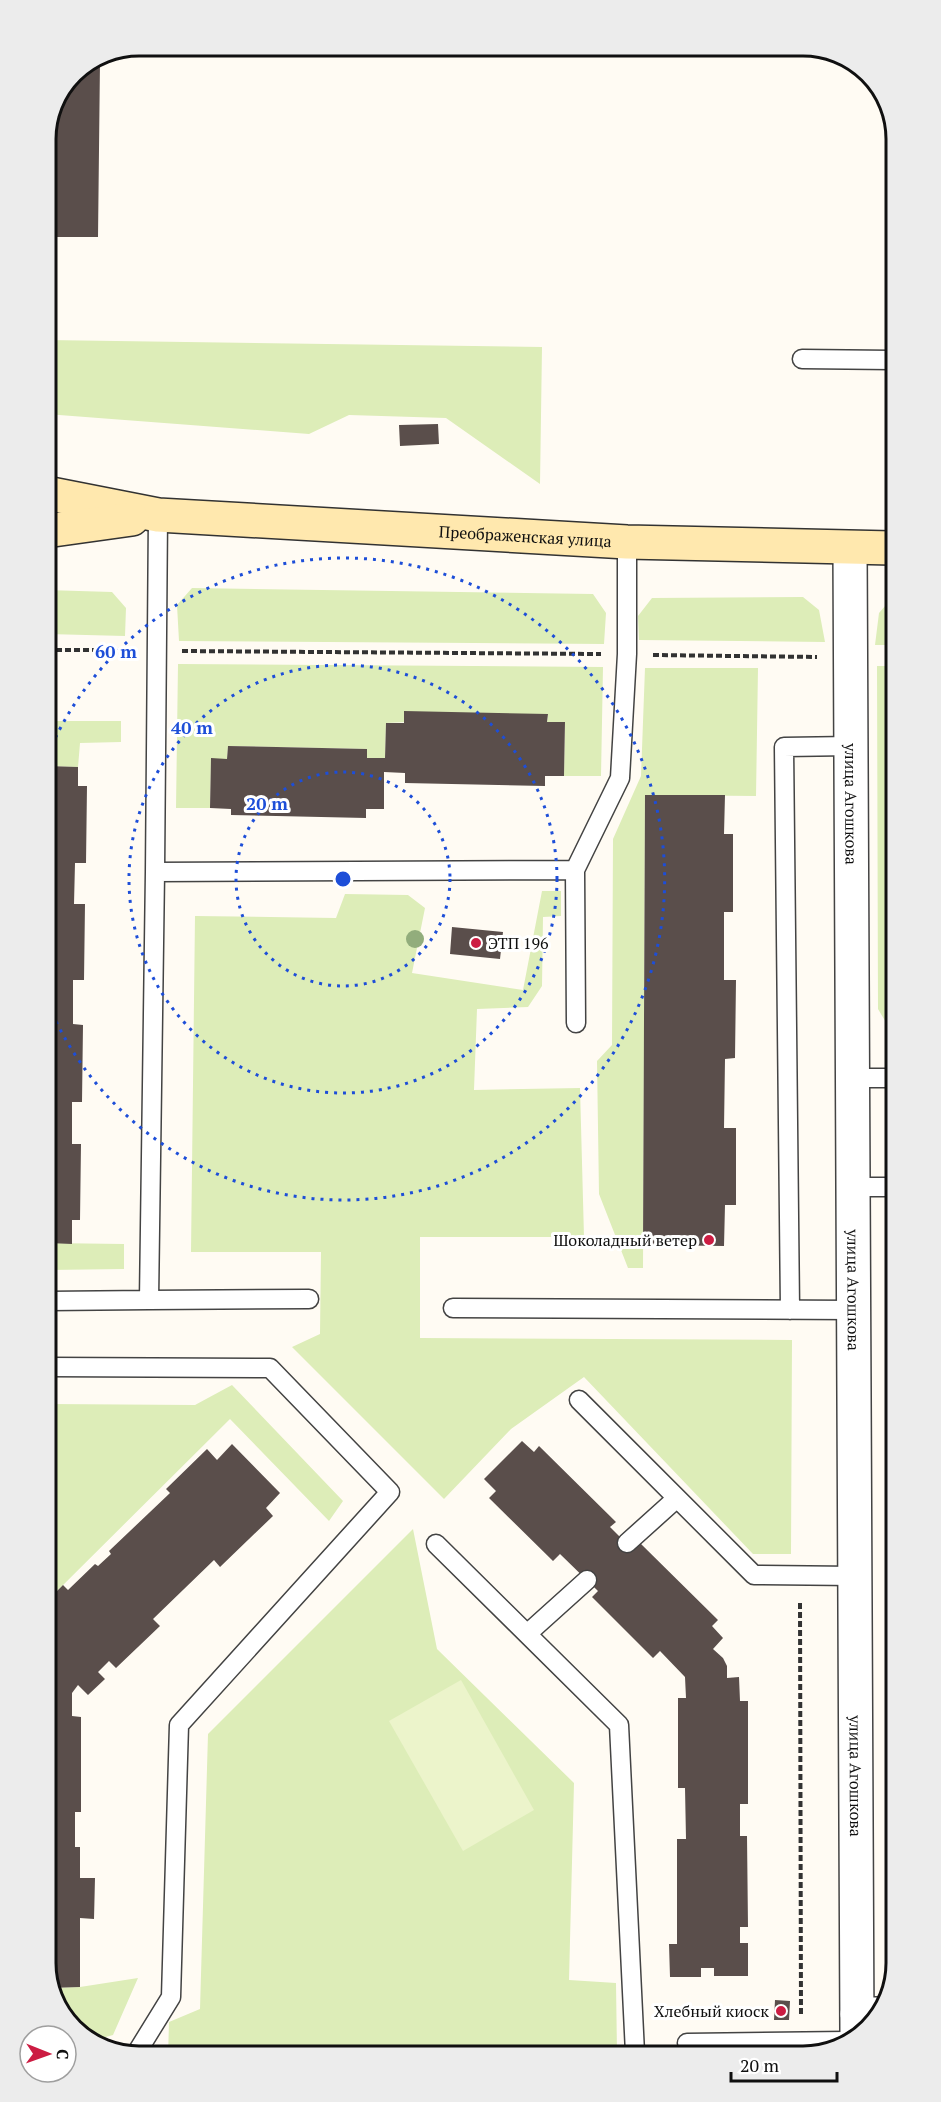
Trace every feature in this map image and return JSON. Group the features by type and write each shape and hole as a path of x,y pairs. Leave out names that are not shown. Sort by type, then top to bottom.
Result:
{"main road":[{"name":"Преображенская улица","path":"56,496 158,515 627,542 886,548"},
{"name":"Преображенская улица","path":"56,530 158,515"}],"street":[{"name":"улица Агошкова","path":"850,549 855,1576 860,2023"}],"lane":[{"path":"802,359 886,360"},
{"path":"149,1300 156,872 158,515"},
{"path":"576,1023 575,870 620,778 627,654 627,542"},
{"path":"790,1310 784,747 851,746"},
{"path":"156,872 575,870"},
{"path":"853,1078 886,1078"},
{"path":"853,1187 886,1187"},
{"path":"56,1301 309,1299"},
{"path":"453,1308 854,1310"},
{"path":"56,1367 270,1368 390,1492 179,1725 171,1997 141,2046"},
{"path":"579,1400 754,1575 855,1576"},
{"path":"627,1543 677,1498"},
{"path":"436,1544 619,1725 635,2046"},
{"path":"527,1634 587,1580"},
{"path":"687,2043 801,2042 855,2027"}],"path":[{"path":"56,650 851,657"},
{"path":"800,1575 801,2042"}],"green space":[{"path":"56,340 542,347 540,484 446,418 349,415 309,434 56,415"},
{"path":"192,588 593,594 606,613 604,644 179,641 177,605"},
{"path":"56,590 112,592 126,608 125,636 56,634"},
{"path":"803,597 819,610 825,642 639,640 638,616 652,598"},
{"path":"886,605 886,645 875,645 879,613"},
{"path":"178,664 603,667 601,776 564,776 565,723 547,722 548,715 386,723 385,758 367,758 367,749 228,746 227,759 211,759 210,808 176,808"},
{"path":"877,666 886,666 886,1022 878,1009"},
{"path":"645,668 758,668 756,796 645,795 643,1268 628,1268 599,1194 597,1061 612,1045 613,839 641,776"},
{"path":"56,721 121,721 121,742 80,743 78,767 56,766"},
{"path":"542,891 561,891 561,916 543,917 542,986 528,1007 477,1009 474,1090 580,1088 584,1237 420,1237 420,1338 792,1340 791,1554 753,1554 584,1377 511,1429 444,1499 292,1347 320,1334 321,1252 191,1252 195,916 336,918 345,894 408,895 425,908 412,973 523,990"},
{"path":"56,1243 124,1244 124,1269 56,1270"},
{"path":"232,1385 343,1501 329,1521 230,1419 56,1592 56,1404 195,1405"},
{"path":"413,1529 437,1649 574,1783 569,1980 616,1983 617,2046 168,2046 169,2022 200,2009 208,1734"},
{"path":"461,1680 534,1810 463,1851 389,1721"},
{"path":"138,1978 113,2035 103,2038 88,2029 69,2010 59,1988 80,1987"}],"building":[{"path":"100,66 98,237 56,237 56,133 58,117 73,88 84,76"},
{"path":"438,424 439,444 400,446 399,425"},
{"path":"404,711 548,714 547,722 565,722 564,776 545,776 545,786 405,783 405,773 384,772 384,809 366,809 366,818 231,815 231,809 210,808 211,758 227,759 228,746 367,749 367,758 385,758 386,723 404,723"},
{"path":"56,766 78,767 78,786 87,786 86,863 75,863 74,904 85,904 84,980 73,980 73,1024 83,1025 82,1102 72,1102 72,1144 81,1144 80,1220 72,1220 72,1244 56,1243"},
{"path":"645,795 725,795 724,834 733,834 733,912 724,912 724,980 736,980 735,1058 725,1059 724,1128 736,1128 736,1205 725,1205 724,1246 643,1245"},
{"name":"ЭТП 196","path":"452,927 503,932 500,959 450,954"},
{"path":"522,1441 534,1452 539,1446 616,1522 610,1527 633,1550 640,1543 718,1620 712,1626 723,1638 713,1649 723,1658 727,1666 727,1678 739,1677 740,1701 748,1701 748,1804 740,1804 740,1836 747,1836 748,1927 740,1927 740,1943 748,1943 748,1976 714,1976 714,1968 701,1968 701,1977 670,1977 669,1944 677,1944 677,1839 686,1839 685,1788 678,1788 678,1698 686,1698 685,1677 660,1651 653,1658 592,1597 598,1591 560,1554 553,1561 489,1498 496,1491 484,1479"},
{"path":"232,1444 280,1493 266,1508 273,1516 220,1567 214,1560 153,1619 160,1626 116,1668 109,1661 98,1672 105,1679 88,1695 78,1685 72,1693 72,1716 81,1717 81,1812 75,1812 75,1847 80,1847 80,1878 95,1878 94,1919 80,1918 80,1987 59,1988 56,1974 56,1592 63,1585 68,1590 95,1564 98,1566 111,1554 109,1551 170,1493 166,1489 207,1449 217,1460"},
{"path":"775,2000 790,2001 789,2020 774,2020"}],"place":[{"name":"ЭТП 196","path":"476,943"},
{"name":"Шоколадный ветер","path":"709,1240"},
{"name":"Хлебный киоск","path":"781,2011"}]}
